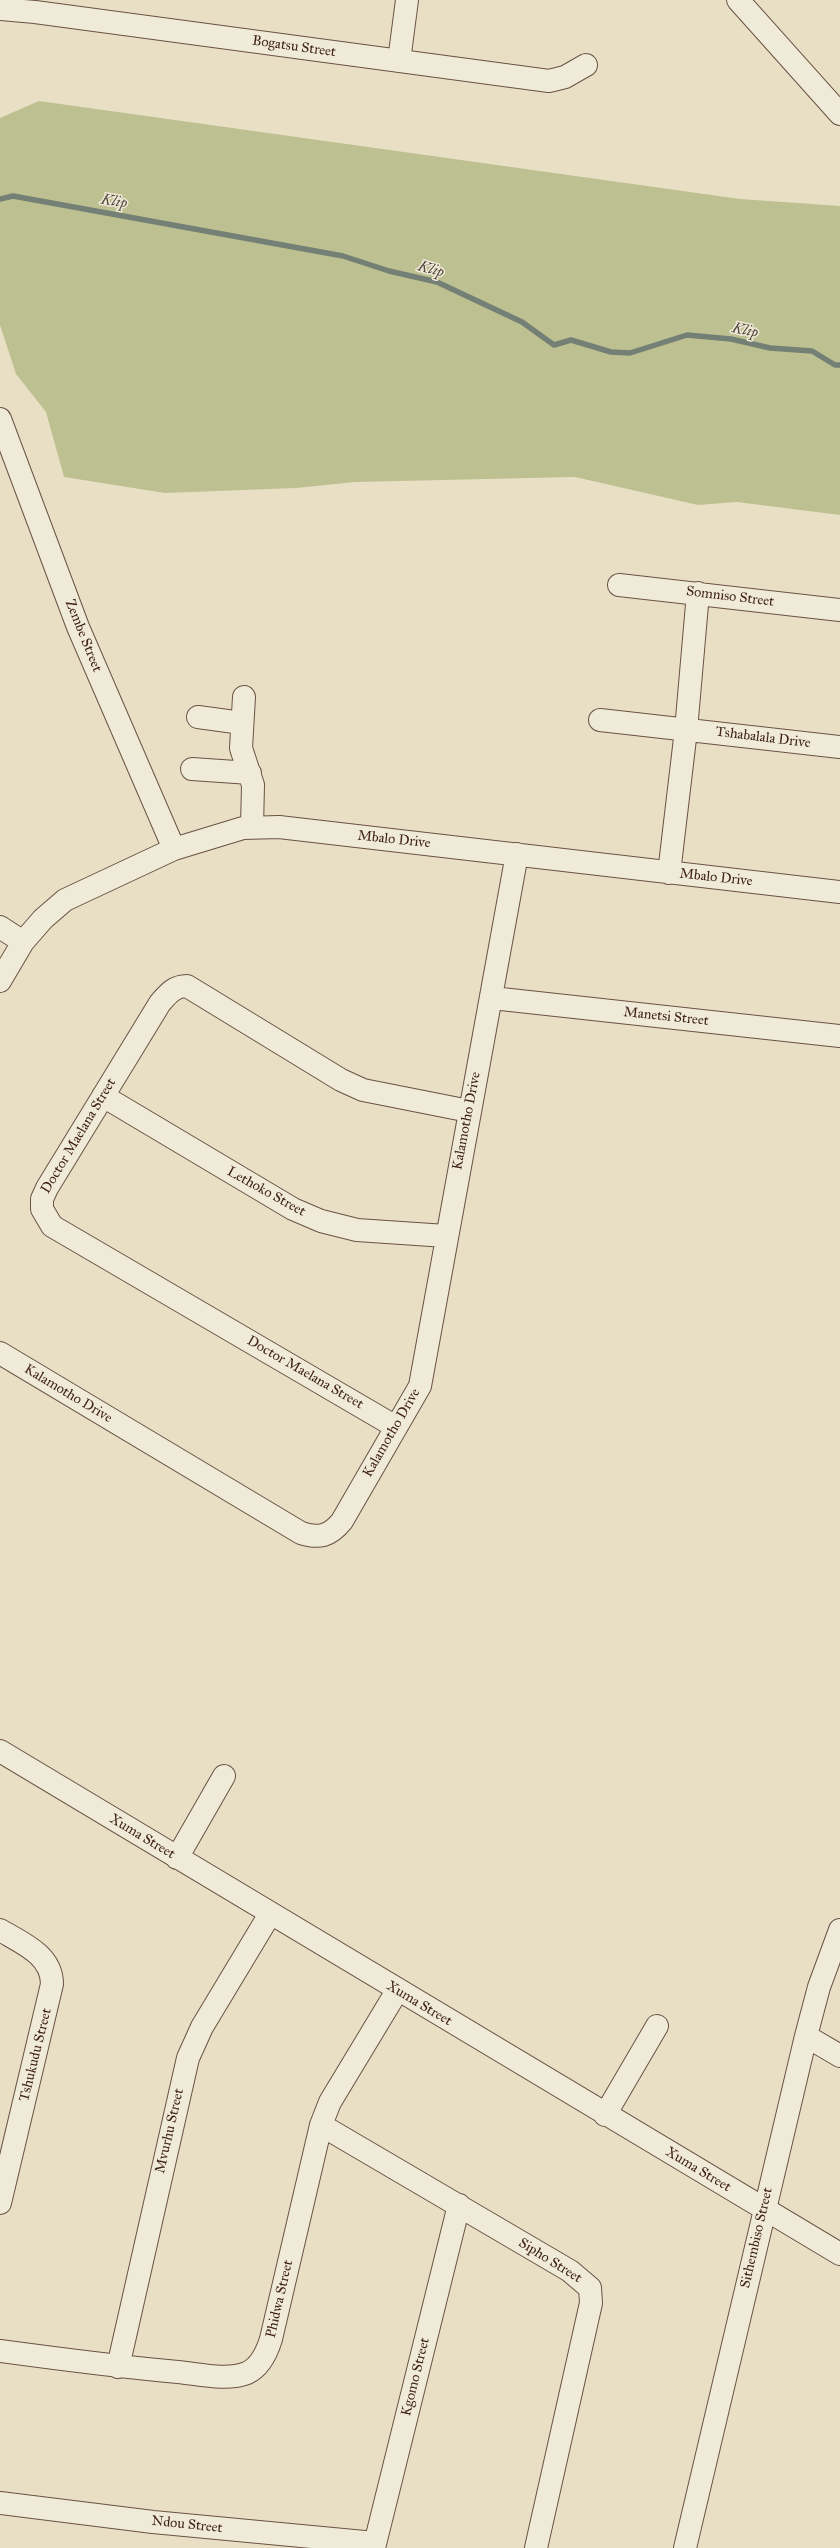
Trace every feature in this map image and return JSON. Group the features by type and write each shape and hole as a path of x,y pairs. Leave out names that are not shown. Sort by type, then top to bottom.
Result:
{"street":[{"path":"399,61 407,0"},
{"path":"738,0 840,114"},
{"name":"Bogatsu Street","path":"0,9 36,6 399,61 549,80 565,77 586,65"},
{"name":"Zembe Street","path":"2,433 78,627 174,850"},
{"name":"Somniso Street","path":"619,585 840,610"},
{"path":"669,873 686,730 698,593"},
{"path":"244,697 242,748 253,785 252,828"},
{"path":"198,717 242,723"},
{"name":"Tshabalala Drive","path":"600,720 840,747"},
{"path":"192,770 250,774"},
{"name":"Mbalo Drive","path":"0,981 23,942 43,920 65,900 174,850 243,828 279,827 840,892"},
{"name":"Kalamotho Drive","path":"0,1353 310,1536 320,1537 335,1530 342,1521 420,1386 468,1111 492,998 518,854"},
{"path":"0,927 23,942"},
{"name":"Doctor Maelana Street","path":"396,1426 52,1226 45,1217 42,1199 63,1160 160,1003 176,988 187,986 341,1080 363,1090 468,1111"},
{"name":"Manetsi Street","path":"492,998 840,1036"},
{"name":"Lethoko Street","path":"103,1096 292,1209 321,1221 357,1230 446,1236"},
{"name":"Xuma Street","path":"0,1752 397,1991 840,2254"},
{"path":"177,1858 224,1776"},
{"name":"Mvurhu Street","path":"118,2367 188,2058 202,2027 270,1914"},
{"name":"Tshukudu Street","path":"0,1930 42,1957 50,1972 52,1984 0,2203"},
{"name":"Sithembiso Street","path":"685,2548 763,2209 806,2036 819,1987 840,1930"},
{"name":"Phidwa Street","path":"0,2351 118,2367 229,2376 247,2373 258,2365 268,2350 271,2339 321,2125 334,2096 397,1991"},
{"path":"605,2114 657,2026"},
{"path":"806,2036 840,2056"},
{"name":"Sipho Street","path":"321,2125 570,2270 586,2283 591,2292 591,2303 536,2548"},
{"name":"Kgomo Street","path":"374,2546 459,2205"},
{"name":"Ndou Street","path":"0,2503 153,2522 374,2546"}],"green space":[{"path":"39,101 740,199 840,206 840,515 737,502 698,505 575,477 355,482 296,488 165,493 64,477 46,412 16,374 0,325 0,118"}],"waterway":[{"name":"Klip","path":"0,199 13,196 343,256 389,271 437,282 522,322 554,345 571,340 611,352 630,353 687,335 731,339 770,348 812,351 835,365 840,365"}]}
